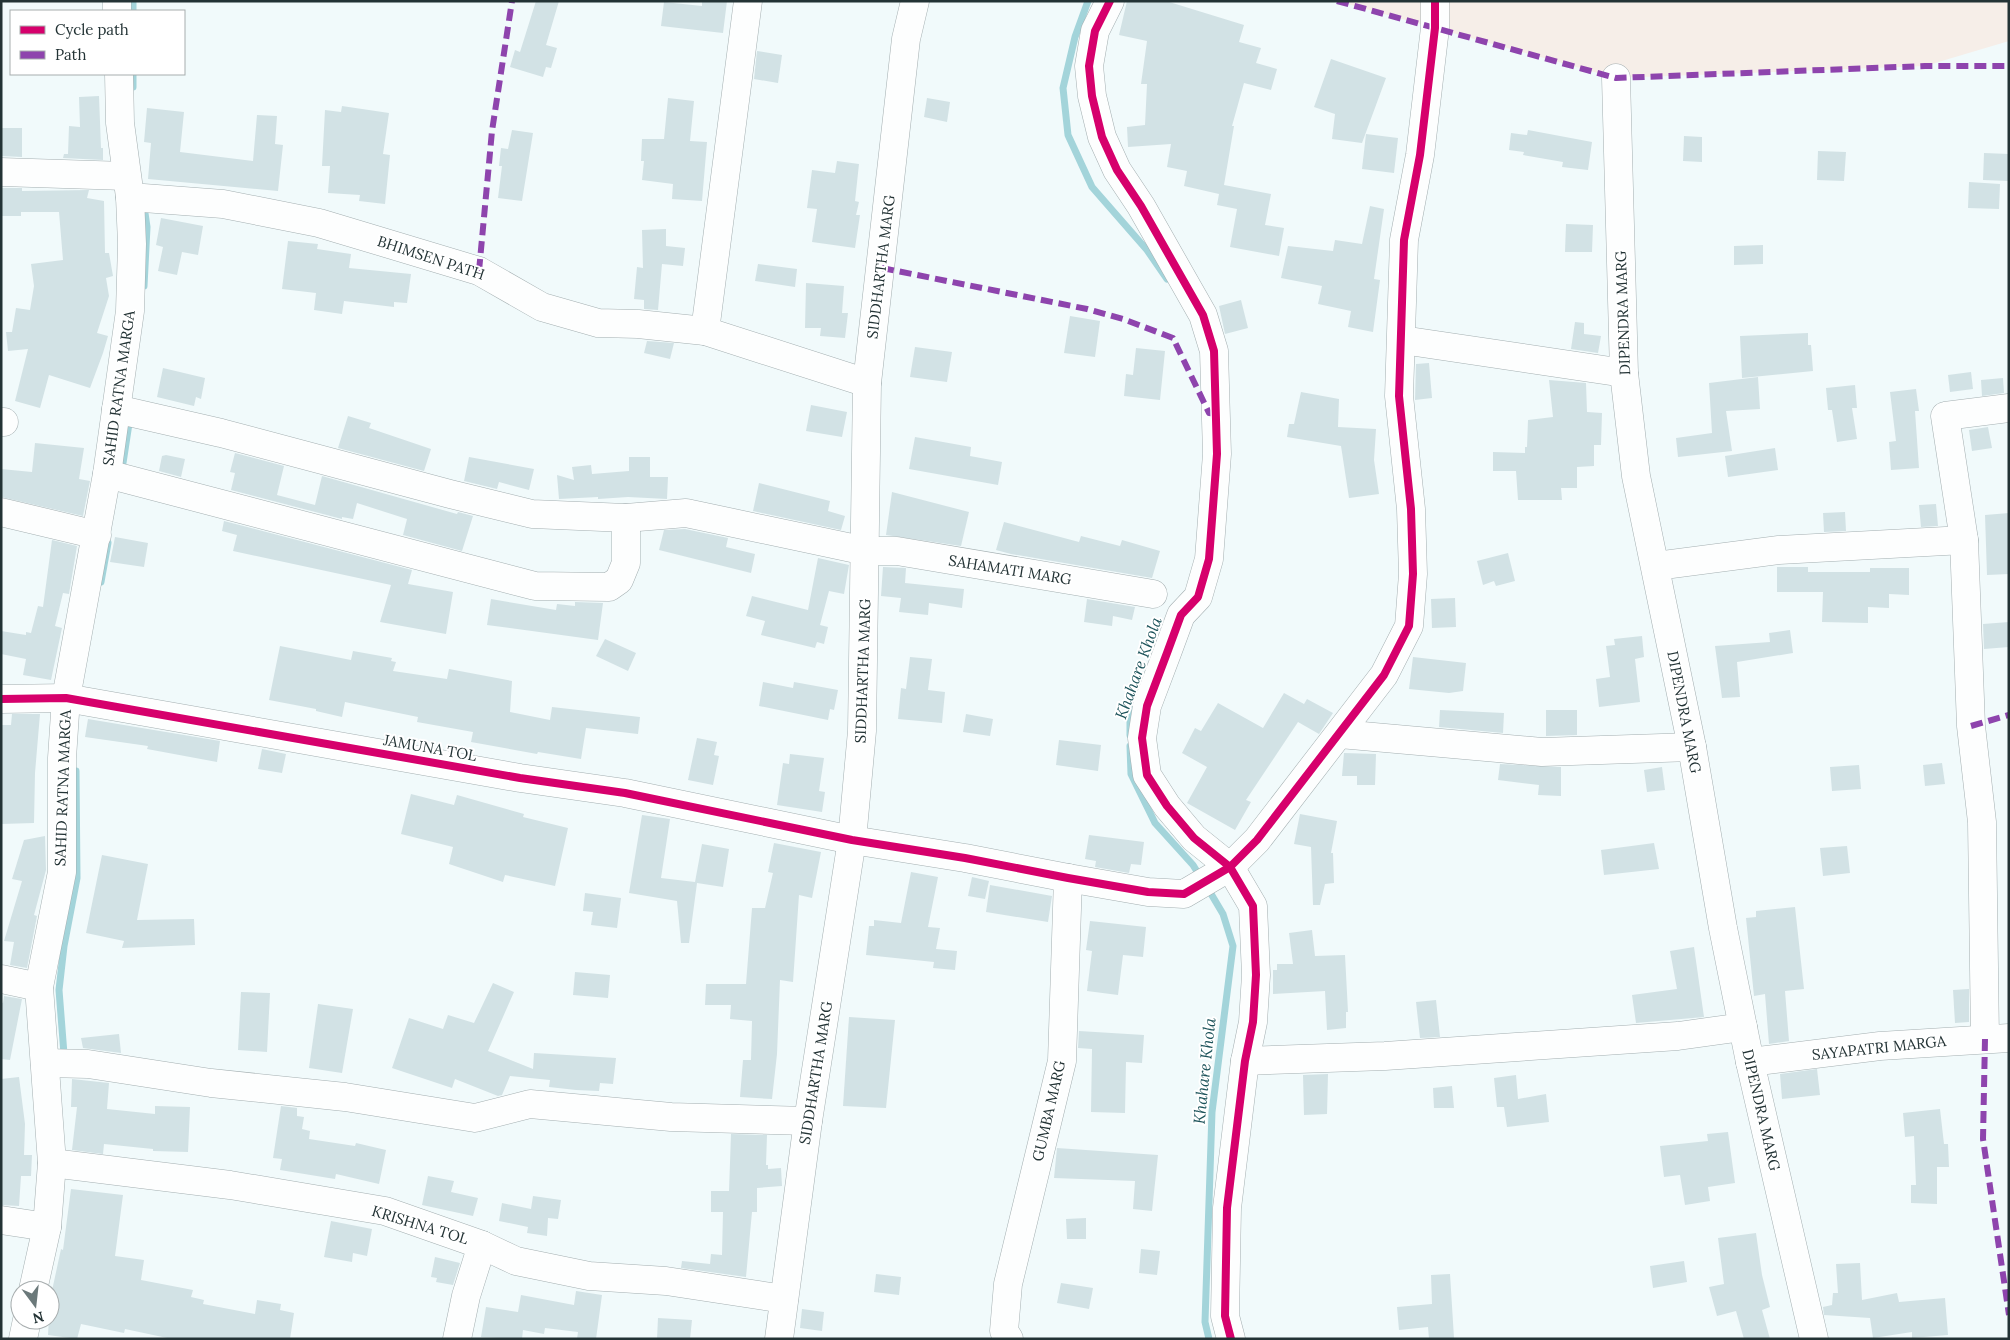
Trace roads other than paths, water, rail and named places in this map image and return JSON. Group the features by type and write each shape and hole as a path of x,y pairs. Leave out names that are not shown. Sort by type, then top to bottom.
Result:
{"street":[{"path":"705,331 748,1"},
{"name":"SIDDHARTHA MARG","path":"779,1339 808,1121 852,840 862,731 867,383 906,40 915,1"},
{"path":"1110,1 1095,32 1089,66 1092,96 1102,138 1117,170 1141,206 1203,315 1214,351 1217,384 1217,464 1209,559 1198,597 1181,615 1147,706 1142,738 1147,775 1167,806 1253,906 1256,975 1253,1022 1227,1208 1225,1316 1231,1339"},
{"path":"1224,871 1256,840 1340,734 1384,675 1409,626 1413,574 1411,508 1399,396 1404,240 1420,155 1435,28 1435,1"},
{"name":"SAHID RATNA MARGA","path":"35,1280 47,1228 52,1163 39,987 62,872 62,758 66,698 97,535 130,311 132,244 128,187 120,123 118,75"},
{"name":"DIPENDRA MARG","path":"1616,78 1624,373 1636,476 1692,748 1723,928 1750,1062 1814,1339"},
{"name":"BHIMSEN PATH","path":"1,172 128,187 320,223 478,271 542,307 598,323 638,324 705,331 867,383"},
{"path":"1402,340 1624,373"},
{"path":"1997,1038 1982,822 1970,726 1964,540 1945,416 2009,408"},
{"name":"SAHAMATI MARG","path":"116,409 221,433 532,514 626,518 686,513 866,551 898,551 1153,594"},
{"path":"107,474 535,586 608,587 619,580 626,564 626,518"},
{"path":"1,512 97,535"},
{"path":"1656,566 1780,550 1964,540"},
{"name":"JAMUNA TOL","path":"1,699 66,698 520,778 625,793 852,840 965,858 1148,892 1184,894 1224,871"},
{"path":"1340,734 1542,752 1692,748"},
{"name":"GUMBA MARG","path":"1009,1339 1004,1331 1008,1284 1062,1061 1068,878"},
{"path":"1,978 39,987"},
{"path":"1246,1062 1385,1056 1678,1036 1743,1027"},
{"name":"SAYAPATRI MARGA","path":"1750,1062 1880,1046 1997,1038"},
{"path":"45,1063 88,1064 211,1083 345,1097 475,1118 530,1104 671,1117 808,1121"},
{"name":"KRISHNA TOL","path":"52,1163 230,1185 385,1211 482,1245 516,1261 589,1276 666,1281 784,1298"},
{"path":"1,1220 47,1228"},
{"path":"457,1339 466,1296 482,1245"}],"waterway":[{"path":"133,1 133,10"},
{"name":"Khahare Khola","path":"1088,1 1075,37 1063,88 1068,135 1092,187 1147,250 1167,279"},
{"path":"133,75 133,87"},
{"path":"144,206 147,227 144,286"},
{"path":"123,463 130,417"},
{"path":"101,582 108,543"},
{"name":"Khahare Khola","path":"1130,735 1130,721 1134,709"},
{"name":"Khahare Khola","path":"1130,746 1131,774 1155,823 1193,865 1201,878"},
{"path":"64,1054 59,990 64,946 77,878 76,771"},
{"name":"Khahare Khola","path":"1207,887 1223,914 1233,946 1212,1112 1205,1322 1209,1339"}]}
